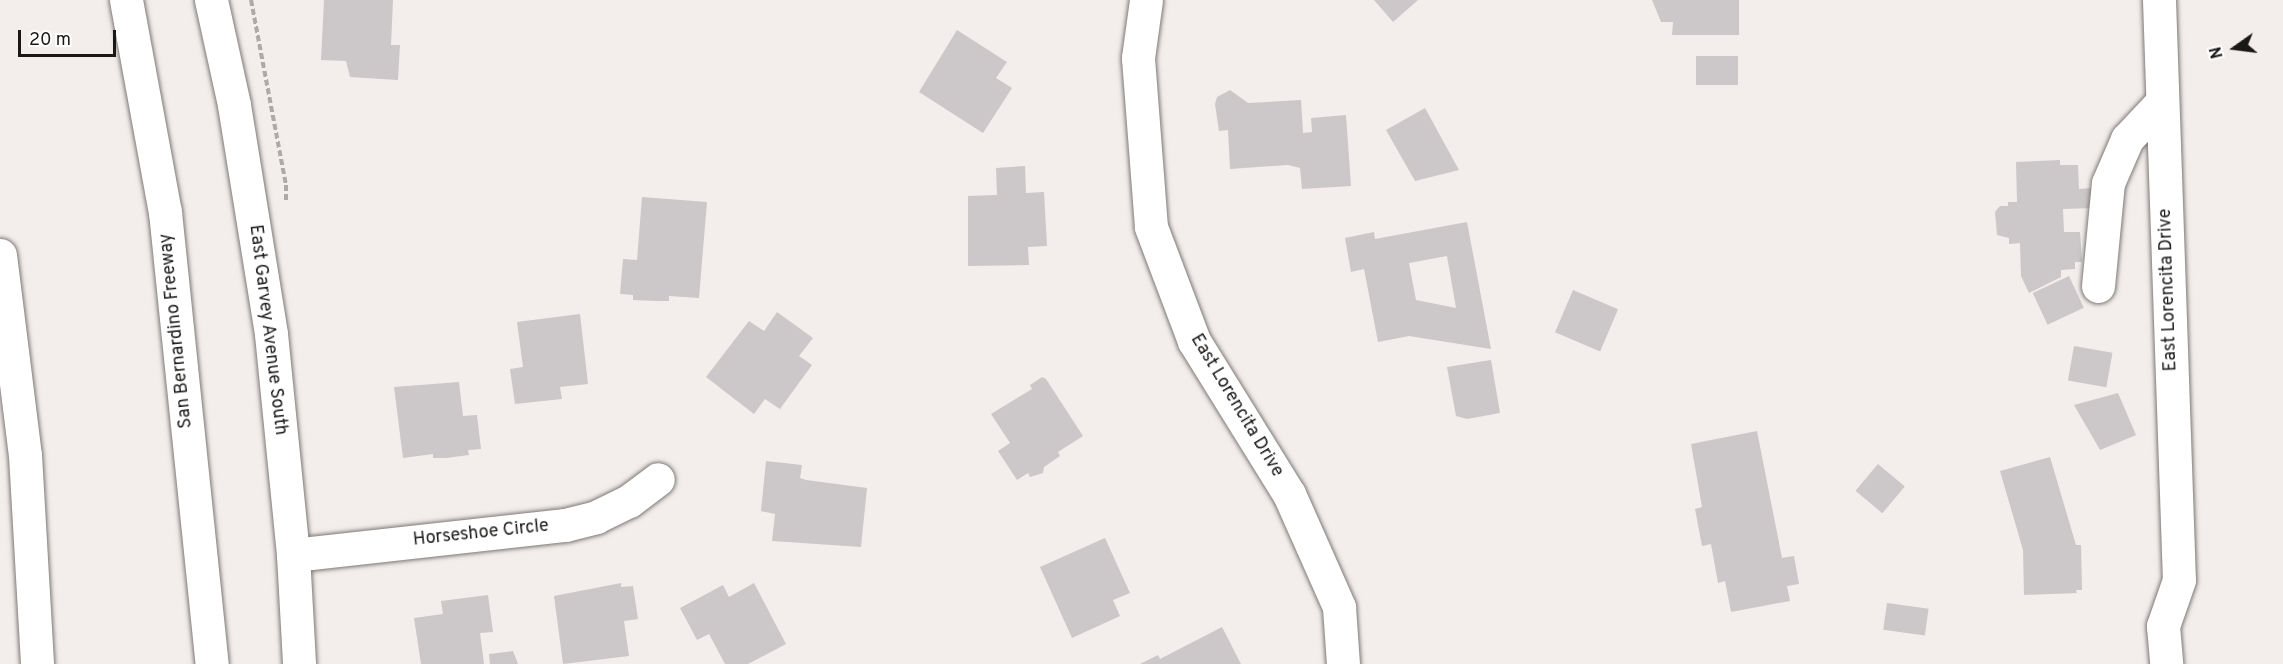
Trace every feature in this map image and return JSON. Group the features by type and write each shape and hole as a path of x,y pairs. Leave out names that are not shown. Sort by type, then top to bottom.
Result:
{"main road":[{"name":"San Bernardino Freeway","path":"126,0 165,212 212,664"},
{"name":"East Garvey Avenue South","path":"211,0 234,105 271,334 293,555 299,664"},
{"name":"East Lorencita Drive","path":"1146,0 1138,58 1150,227 1194,341 1294,504 1339,607 1343,664"},
{"name":"East Lorencita Drive","path":"2159,0 2179,580 2163,626 2166,664"},
{"path":"2098,286 2108,183 2127,139 2162,102"},
{"path":"0,255 25,455 37,664"},
{"name":"Horseshoe Circle","path":"293,555 565,525 597,517 629,501 657,479"}],"building":[{"path":"324,0 393,0 391,45 400,45 398,80 350,77 346,61 321,60"},
{"path":"1374,0 1418,0 1393,22"},
{"path":"1652,0 1739,0 1739,35 1672,35 1673,22 1661,22"},
{"path":"957,30 1007,62 996,78 1012,88 983,133 919,92"},
{"path":"1696,56 1738,56 1738,85 1696,85"},
{"path":"1230,90 1248,103 1301,100 1303,133 1312,132 1311,118 1346,115 1351,186 1302,189 1300,168 1288,165 1230,169 1228,130 1219,131 1215,104 1217,97"},
{"path":"1425,108 1459,170 1415,181 1386,130"},
{"path":"2060,160 2060,165 2078,165 2079,189 2093,188 2094,208 2063,209 2064,232 2080,232 2082,262 2075,262 2075,269 2061,270 2061,277 2029,293 2021,276 2020,243 2009,244 2009,238 1997,235 1995,212 2000,206 2008,206 2008,202 2017,202 2016,162"},
{"path":"1025,166 1026,193 1044,192 1047,246 1028,247 1029,265 968,266 968,196 997,195 996,168"},
{"path":"642,197 707,202 699,298 669,296 669,301 633,300 633,295 620,294 623,259 637,260"},
{"path":"1467,222 1491,349 1409,336 1378,342 1364,269 1351,272 1345,238 1374,232 1375,239","holes":["1447,256 1456,308 1416,300 1409,263"]},
{"path":"2069,276 2084,308 2048,325 2033,293"},
{"path":"1573,290 1618,309 1600,351 1555,332"},
{"path":"777,312 813,338 799,356 812,365 780,409 765,399 754,414 706,377 749,321 764,331"},
{"path":"580,314 588,384 560,387 562,399 515,404 510,369 523,367 517,322"},
{"path":"2074,346 2112,353 2106,387 2068,380"},
{"path":"1491,360 1500,413 1467,419 1456,416 1447,367"},
{"path":"1042,377 1046,379 1083,436 1058,452 1060,456 1044,467 1043,473 1030,477 1028,473 1017,480 998,451 1010,443 991,414 1032,389 1030,385"},
{"path":"459,382 463,416 477,415 481,449 468,450 469,455 446,458 433,458 433,454 403,458 394,387"},
{"path":"2118,393 2136,435 2100,450 2074,405"},
{"path":"1757,431 1782,558 1794,556 1799,584 1787,586 1790,601 1731,612 1725,581 1718,583 1711,544 1702,546 1695,509 1702,507 1691,444"},
{"path":"2050,457 2076,545 2081,545 2082,590 2076,590 2077,593 2024,595 2023,550 2000,471"},
{"path":"766,461 802,465 800,478 806,480 867,488 861,547 772,541 775,514 761,511"},
{"path":"1878,464 1905,486 1882,513 1856,491"},
{"path":"1105,538 1130,593 1113,600 1120,616 1072,638 1040,567"},
{"path":"621,583 621,587 633,586 638,619 624,621 629,656 563,664 554,596"},
{"path":"754,583 786,644 748,664 725,664 709,634 697,640 680,608 723,585 729,597"},
{"path":"488,595 493,632 480,633 484,664 421,664 414,618 443,614 441,601"},
{"path":"1887,603 1929,609 1925,636 1883,630"},
{"path":"1222,627 1241,664 1140,664 1158,655 1160,659"},
{"path":"513,651 518,664 490,664 489,654"}]}
